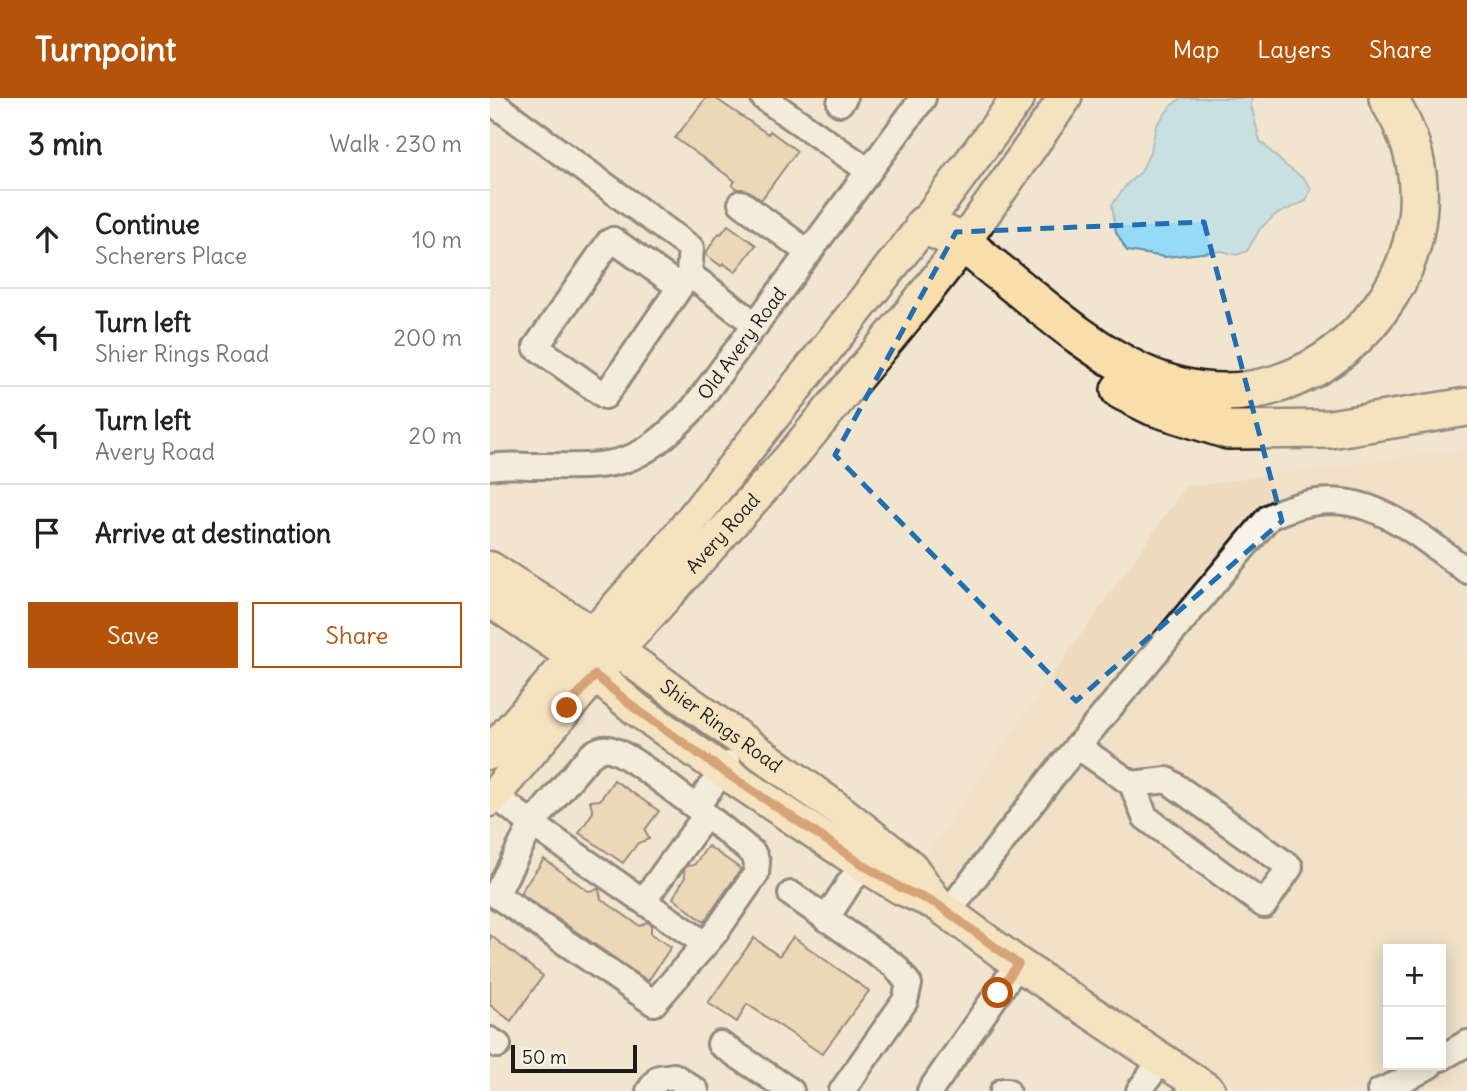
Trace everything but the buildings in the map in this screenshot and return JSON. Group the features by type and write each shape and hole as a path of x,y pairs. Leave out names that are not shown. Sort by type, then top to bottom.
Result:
{"highway":[{"path":"956,253 1116,361 1161,383 1195,391 1230,392 1262,388 1293,379 1323,365 1374,319 1405,266 1413,244 1418,187 1414,159 1406,131 1388,98"},
{"path":"924,225 1105,382 1152,406 1228,430 1330,429 1467,407"}],"main road":[{"name":"Avery Road","path":"492,797 596,657 663,556 924,225 1018,98"},
{"name":"Avery Road","path":"490,753 596,657 790,458 956,253 1065,98"},
{"name":"Shier Rings Road","path":"490,568 596,657 636,709 865,866 942,908 1018,964 1209,1091"},
{"name":"Shier Rings Road","path":"490,600 596,657 862,828 911,867 942,908"},
{"path":"725,768 822,823 841,828 862,828"}],"street":[{"path":"764,98 869,171"},
{"name":"Old Avery Road","path":"490,467 594,467 636,457 656,445 693,409 923,98"},
{"path":"490,101 691,248 684,281 605,396 536,347 613,240 684,281 756,325"},
{"path":"741,203 809,253"},
{"path":"942,908 1269,517 1291,506 1344,501 1376,509 1410,528 1467,571"},
{"path":"1077,746 1132,784 1145,817 1264,905 1290,867 1167,780 1132,784"},
{"path":"608,748 622,754 701,811 753,853 757,862 756,873 705,944 654,1003 496,894 532,824 586,760 595,751 608,748"},
{"path":"644,900 725,768"},
{"path":"492,797 705,944"},
{"path":"826,919 865,866"},
{"path":"791,894 895,966 909,984 905,1002 842,1091"},
{"path":"930,1091 1018,964"},
{"path":"1446,1055 1467,1043"},
{"path":"720,1044 791,1091"},
{"path":"1139,1091 1162,1059"},
{"path":"1394,1088 1422,1070"},
{"path":"649,1091 659,1078 674,1076 696,1091"}],"highlighted area":[{"path":"1204,222 1282,521 1076,701 835,455 956,232"}],"shaded area":[{"path":"1467,448 1467,1091 1241,1091 912,874 1185,487"}],"water":[{"path":"1181,98 1252,98 1251,105 1260,141 1311,188 1306,201 1275,215 1260,229 1247,251 1237,255 1222,251 1165,257 1127,251 1116,232 1112,205 1127,184 1141,172 1151,150 1156,126 1171,106"}],"route":[{"path":"567,708 595,675 636,709 723,771 865,866 901,888 937,904 1018,964 998,993"}]}
